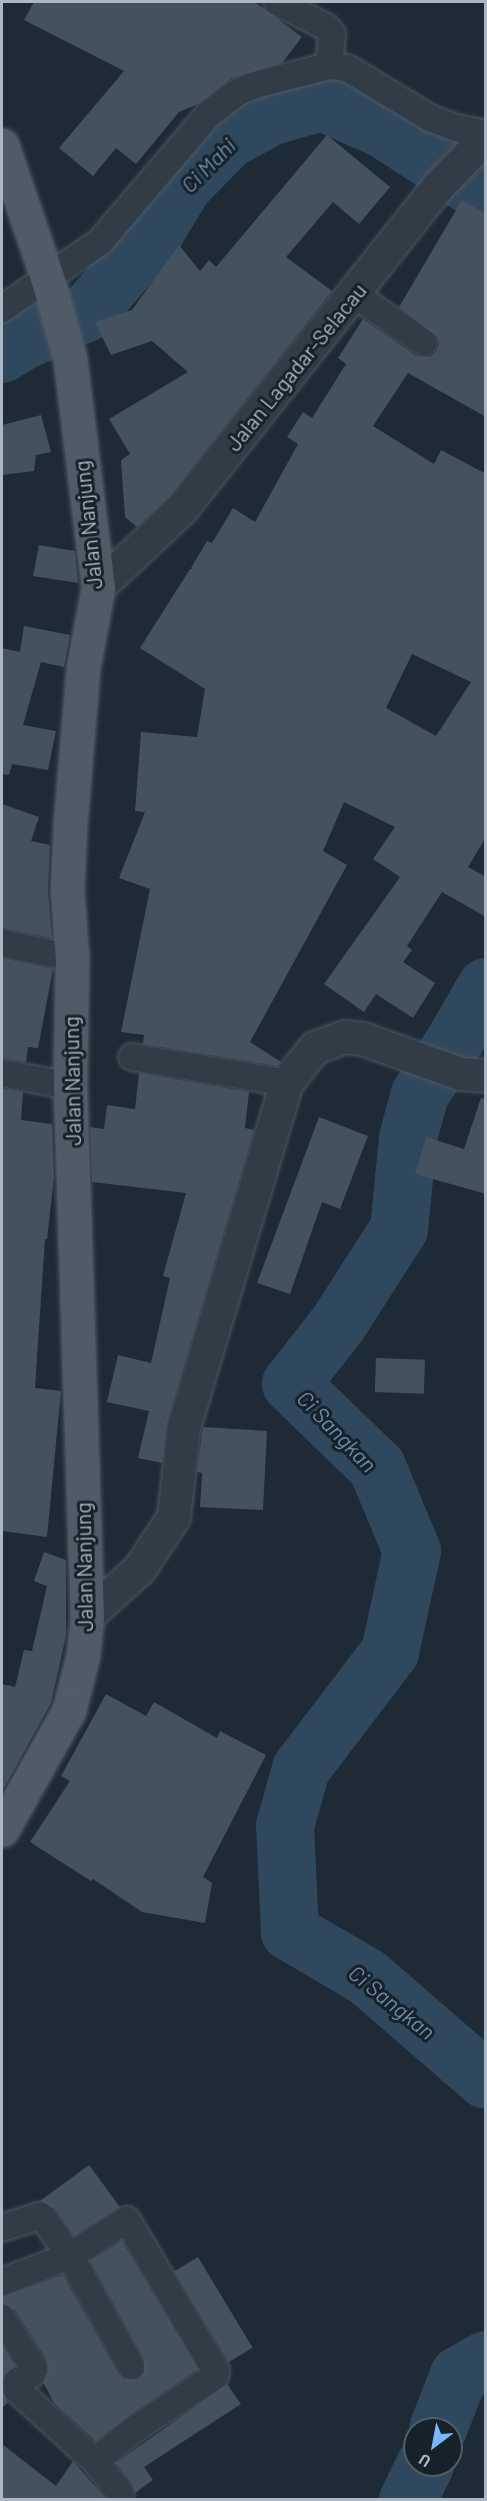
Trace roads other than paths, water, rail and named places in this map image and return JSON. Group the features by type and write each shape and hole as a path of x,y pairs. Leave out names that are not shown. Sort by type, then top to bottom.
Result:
{"main road":[{"name":"Jalan Nanjung","path":"2,145 47,277 70,359 98,588 83,669 67,889 72,958 70,1086 87,1617 84,1655 69,1710 2,1830"}],"street":[{"path":"277,2 326,27 332,34 329,66"},
{"path":"2,309 100,242 198,126 223,102 255,85 329,66 347,68 430,118 486,136"},
{"name":"Jalan Lagadar-Selacau","path":"98,588 182,508 437,188 486,136"},
{"path":"354,294 424,343"},
{"path":"2,943 72,958"},
{"path":"87,1617 140,1569 174,1516 184,1428 287,1083 315,1048 336,1038 363,1039 444,1070 486,1076"},
{"path":"132,1057 287,1083"},
{"path":"2,1073 70,1086"},
{"path":"2,2228 40,2216 70,2256 131,2366"},
{"path":"2,2282 70,2256 127,2220 217,2374 135,2428 95,2461"},
{"path":"2,2318 34,2368 32,2374 17,2382 17,2390 95,2461 120,2493"}],"waterway":[{"name":"Ci Mahi","path":"2,354 21,342 88,312 151,239 183,186 228,140 272,116 322,102 383,129 486,196"},
{"name":"Ci Sangkan","path":"486,987 453,1044 420,1094 408,1138 399,1229 338,1324 291,1384 377,1467 412,1551 390,1652 301,1769 285,1826 290,1932 367,1977 486,2080"},
{"name":"Ci Sangkan","path":"443,2417 459,2375 486,2360"},
{"name":"Ci Sangkan","path":"408,2500 419,2477"}]}
